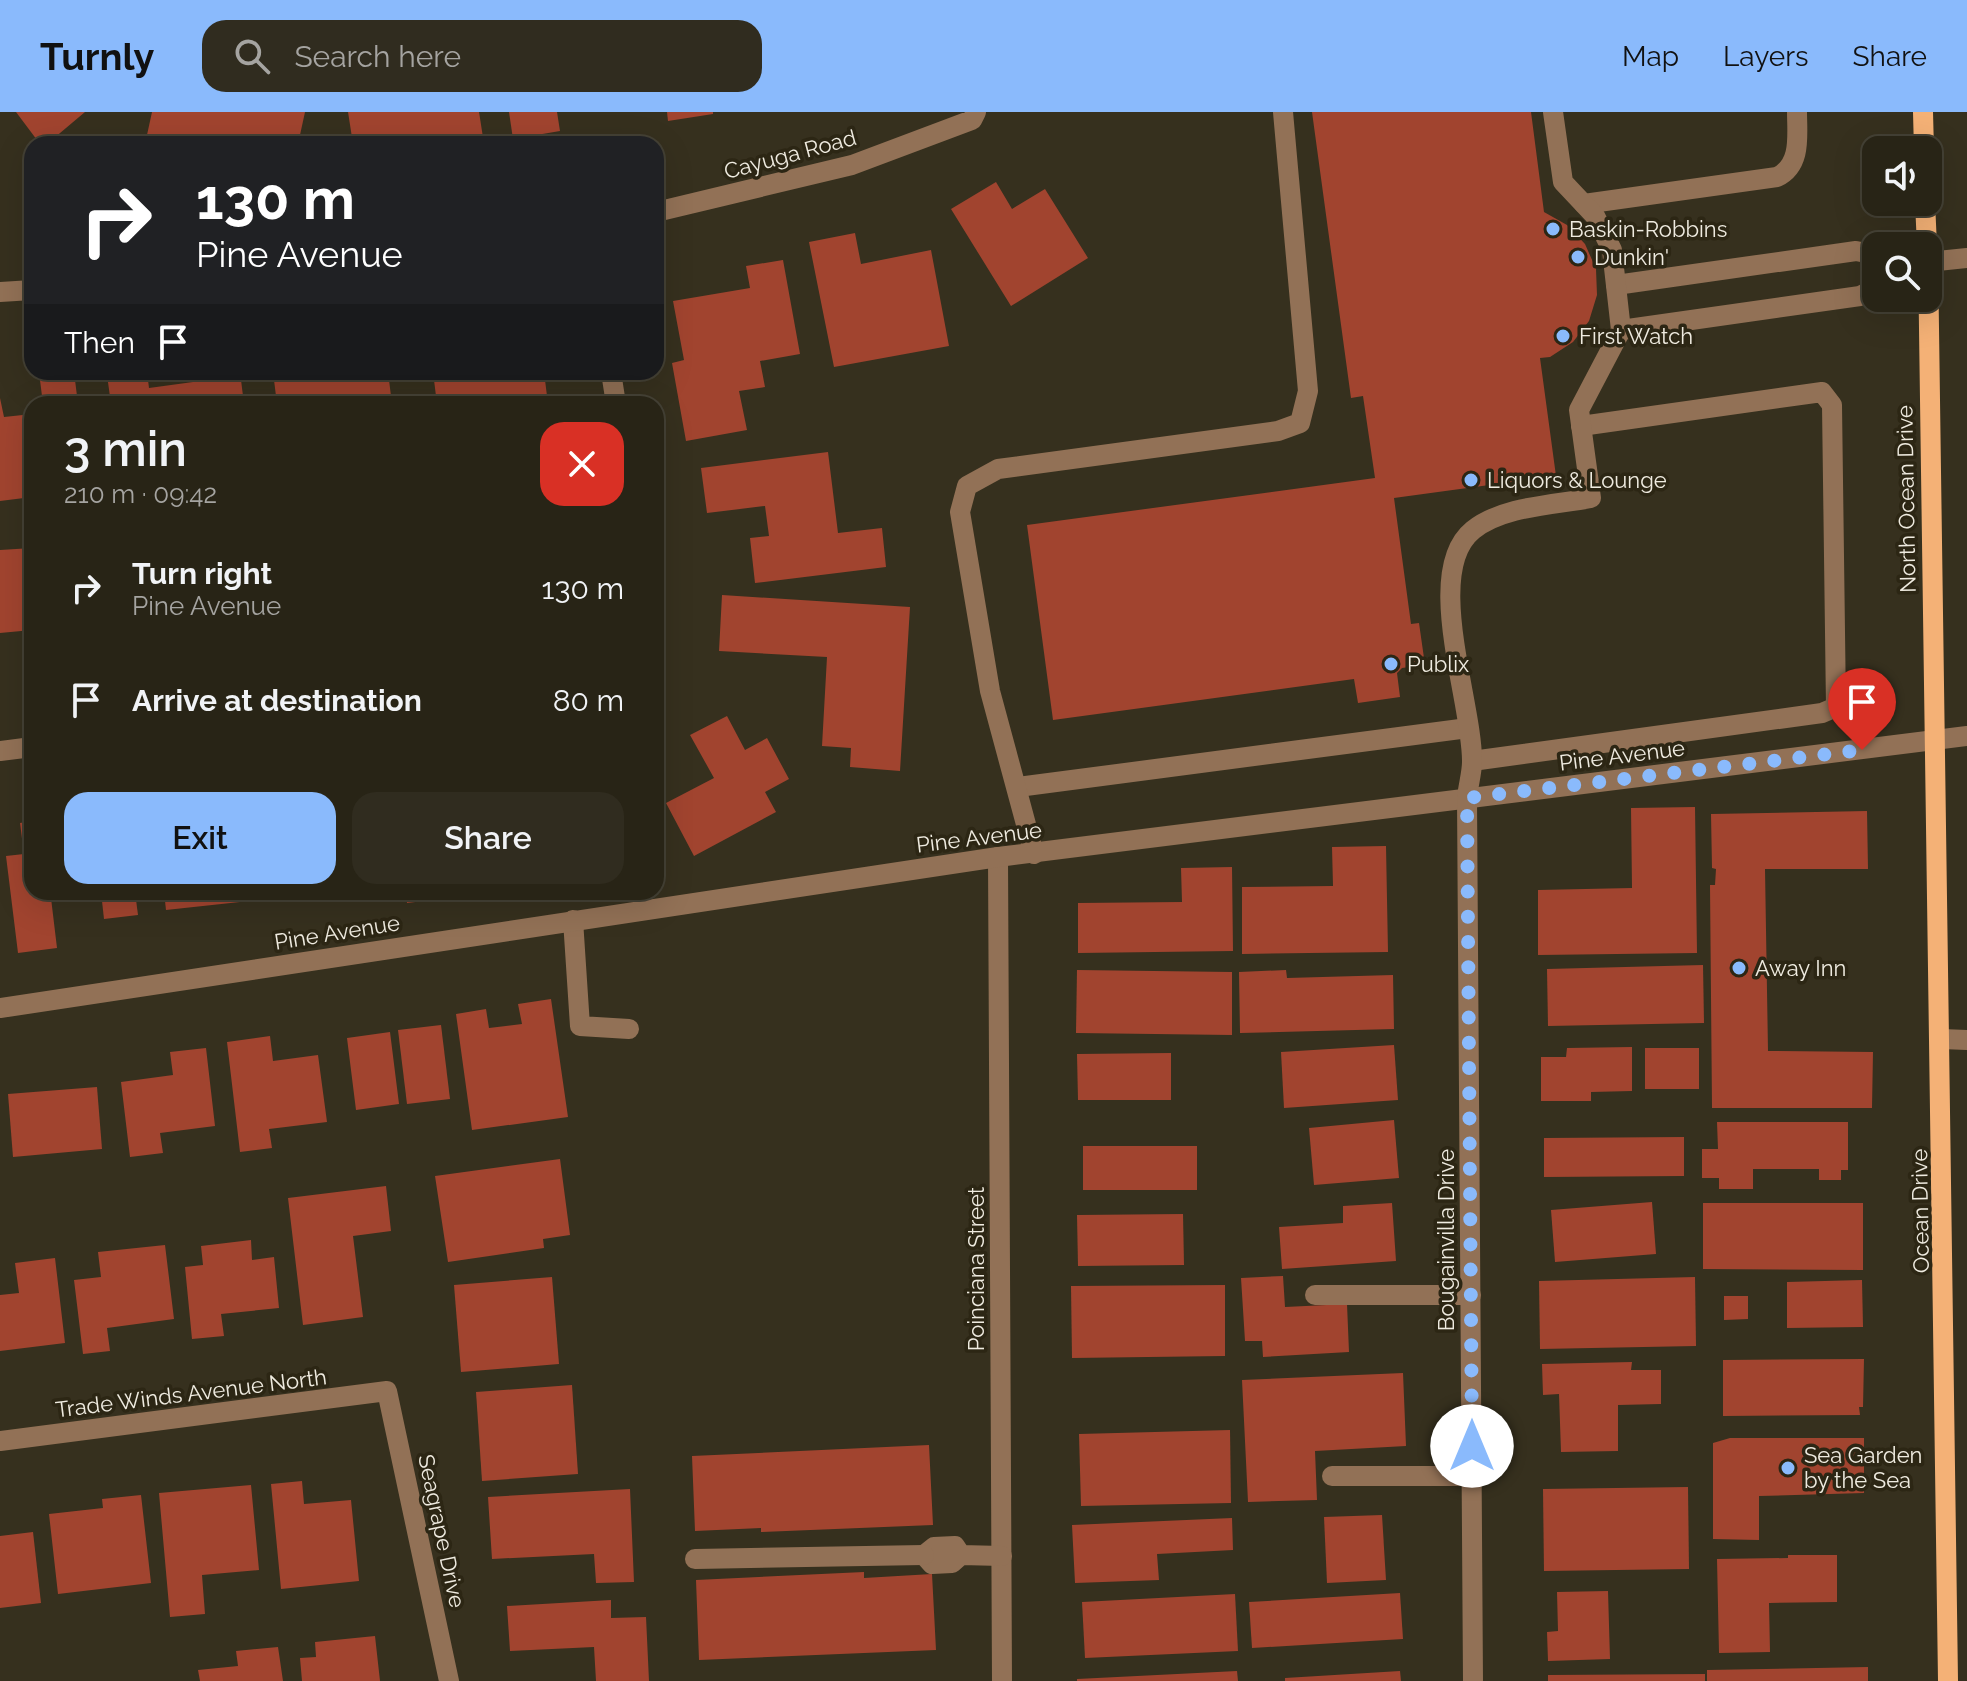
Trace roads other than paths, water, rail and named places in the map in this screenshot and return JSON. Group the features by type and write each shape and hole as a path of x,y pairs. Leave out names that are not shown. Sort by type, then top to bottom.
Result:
{"main road":[{"path":"1923,112 1924,136"},
{"name":"North Ocean Drive","path":"1929,312 1935,740"},
{"name":"Ocean Drive","path":"1935,740 1942,1039 1948,1681"}],"street":[{"name":"Cayuga Road","path":"664,210 852,165 972,120 976,112"},
{"path":"1034,854 987,676 960,512 967,486 998,469 1278,431 1300,423 1308,391 1283,112"},
{"path":"1472,761 1822,713 1836,707 1832,405 1822,392 1581,426 1579,410 1621,330 1612,250 1595,216 1563,182 1553,112"},
{"path":"1584,204 1777,177 1791,166 1796,154 1797,112"},
{"path":"1616,285 1862,252"},
{"path":"1942,260 1967,258"},
{"path":"0,292 24,290"},
{"path":"1621,330 1862,295"},
{"name":"Bougainvilla Drive","path":"1473,1681 1467,798 1472,761 1451,602 1451,569 1458,546 1474,530 1499,516 1591,498 1581,426"},
{"path":"1018,787 1468,728"},
{"name":"Pine Avenue","path":"0,1008 998,857 1967,736"},
{"path":"0,751 24,748"},
{"name":"Poinciana Street","path":"998,857 1002,1681"},
{"path":"573,920 580,1026 629,1029"},
{"path":"1942,1039 1967,1040"},
{"path":"1315,1295 1471,1295"},
{"name":"Trade Winds Avenue North","path":"0,1441 387,1391"},
{"name":"Seagrape Drive","path":"387,1391 449,1681"},
{"path":"1332,1476 1472,1476"},
{"path":"695,1559 924,1555 934,1547 955,1546 961,1555 1002,1556"}],"place":[{"name":"Baskin-Robbins","path":"1553,229"},
{"name":"Dunkin'","path":"1578,257"},
{"name":"First Watch","path":"1563,336"},
{"name":"Liquors & Lounge","path":"1471,480"},
{"name":"Publix","path":"1391,664"},
{"name":"Away Inn","path":"1739,968"},
{"name":"Sea Garden by the Sea","path":"1788,1468"}]}
